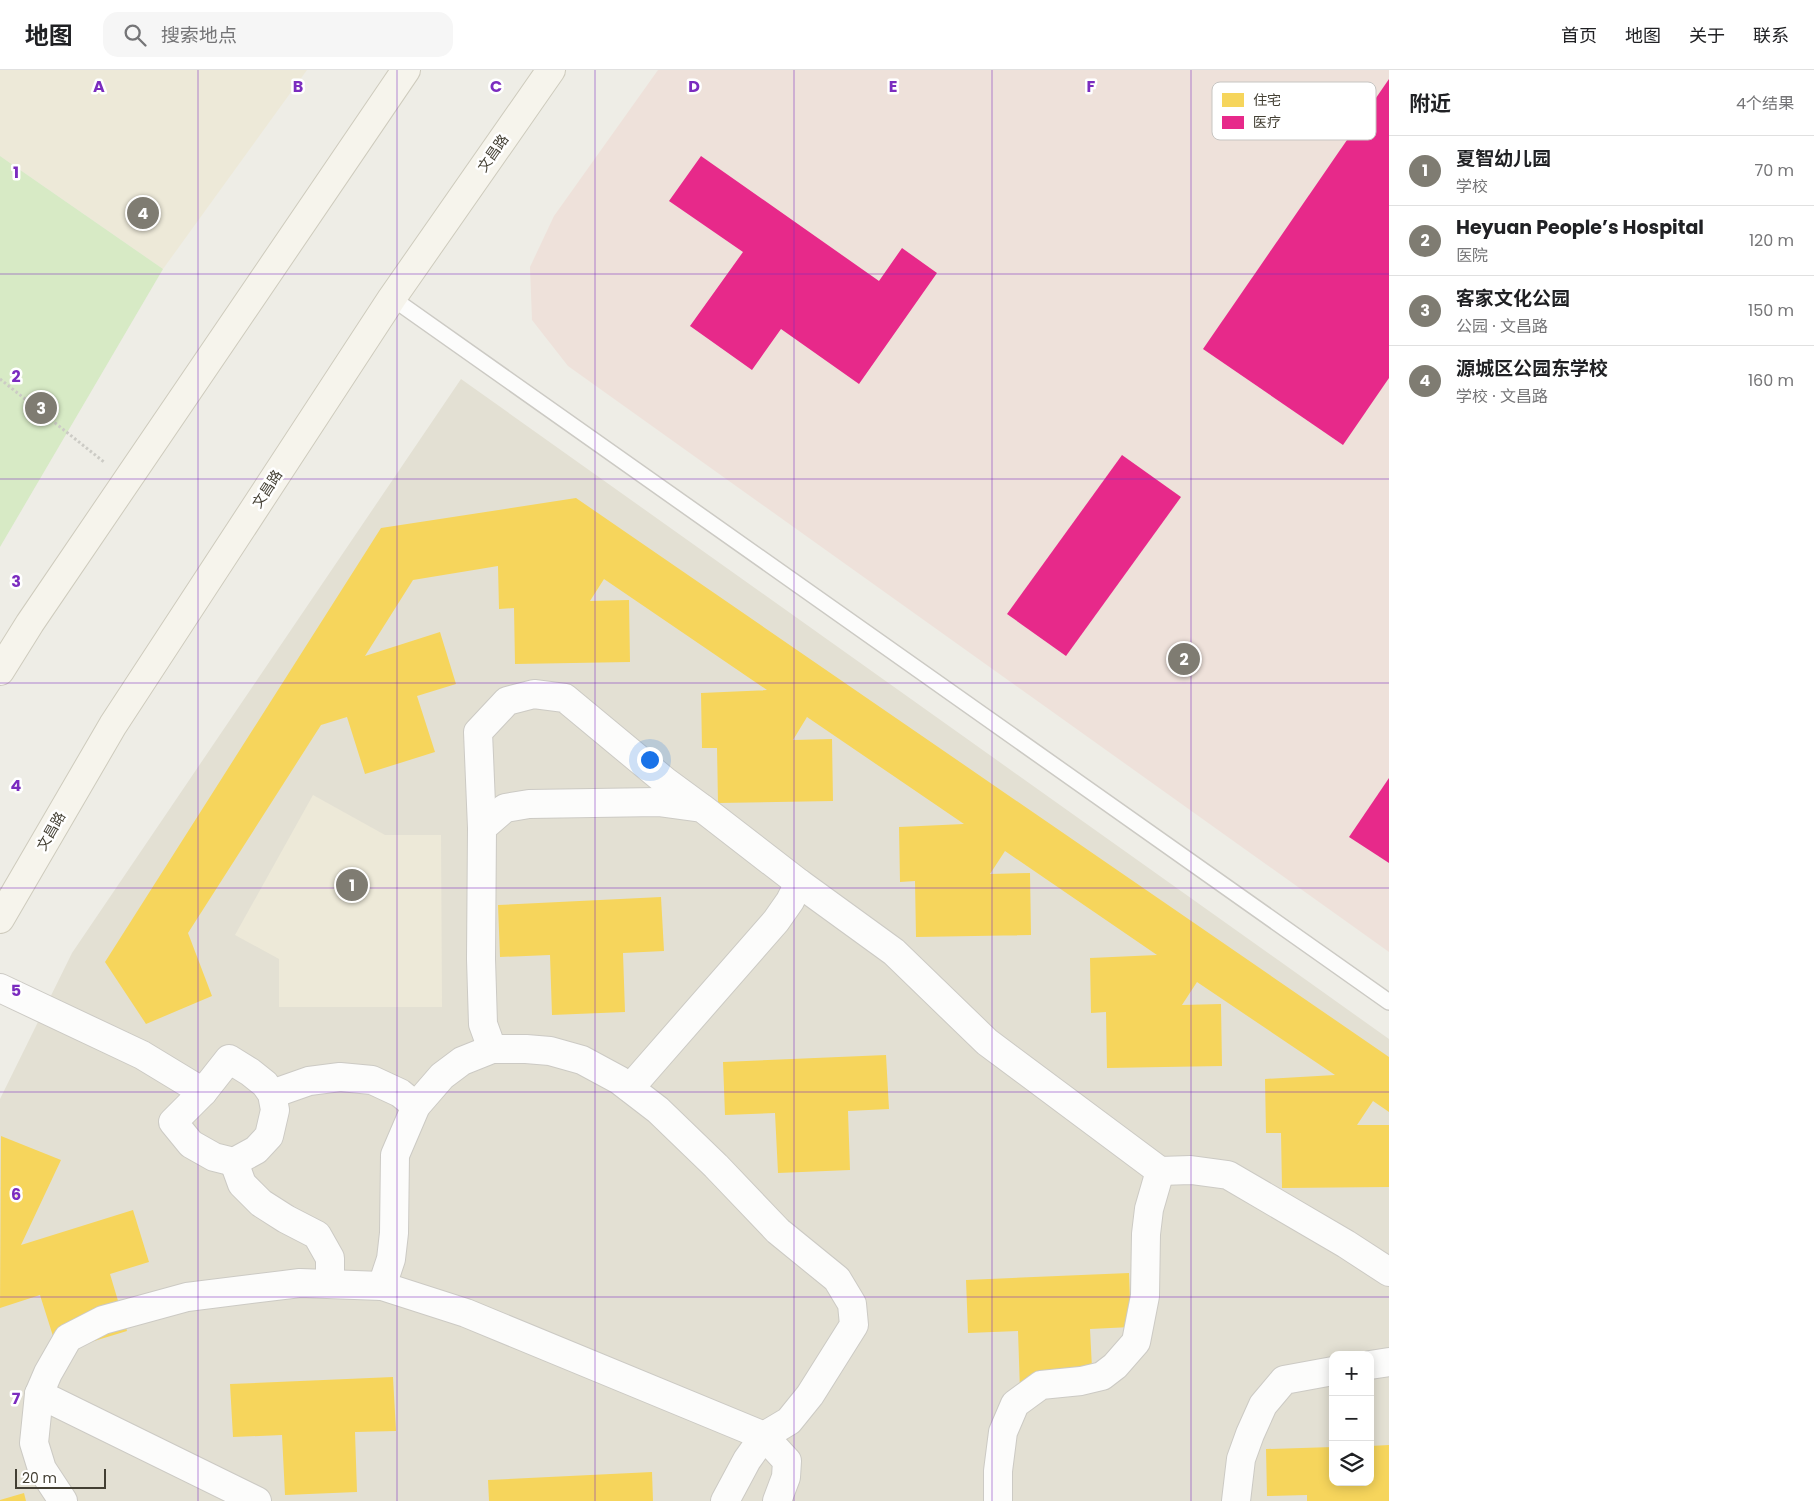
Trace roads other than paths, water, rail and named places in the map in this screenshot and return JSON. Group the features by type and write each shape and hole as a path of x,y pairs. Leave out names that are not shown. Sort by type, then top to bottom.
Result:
{"street":[{"path":"0,671 30,623 406,70"},
{"name":"文昌路","path":"0,919 114,725 392,298 551,70"},
{"path":"492,1049 483,1024 481,959 482,828 478,732 507,701 534,694 565,698 665,781 799,883 894,952 987,1042 1160,1171 1192,1170 1228,1175 1346,1244 1389,1272"},
{"path":"482,828 505,808 529,804 658,802 702,808"},
{"path":"630,1088 776,921 790,902 799,883"},
{"path":"0,988 142,1055 203,1092"},
{"path":"382,1286 391,1259 394,1233 395,1155 416,1106 442,1076 462,1062 492,1049 550,1051 582,1060 612,1076 658,1110 716,1166 778,1231 837,1279 852,1304 854,1325 810,1395 789,1421 764,1436 747,1460 724,1501"},
{"path":"229,1059 265,1084 272,1094 275,1110 269,1136 256,1150 234,1162 214,1158 191,1144 173,1122 203,1092 229,1059"},
{"path":"272,1094 309,1081 340,1077 372,1080 400,1094 416,1106"},
{"path":"234,1162 242,1184 261,1203 317,1235 330,1258 330,1283"},
{"path":"998,1501 998,1471 1003,1432 1015,1404 1041,1384 1081,1382 1102,1376 1115,1366 1136,1342 1145,1296 1146,1234 1149,1209 1160,1171"},
{"path":"63,1501 42,1469 34,1444 39,1394 48,1373 68,1338 103,1320 187,1297 300,1283 330,1283 382,1286 466,1313 764,1436 787,1461 786,1477 777,1501"},
{"path":"1374,1364 1389,1362"},
{"path":"1236,1501 1242,1459 1250,1434 1264,1405 1284,1380 1329,1372"},
{"path":"39,1394 257,1501"}],"lane":[{"path":"392,298 1389,1002"}],"place":[{"name":"源城区公园东学校","path":"143,213"},
{"name":"客家文化公园","path":"41,408"},
{"name":"Heyuan People’s Hospital","path":"1184,659"},
{"name":"夏智幼儿园","path":"352,885"}]}
